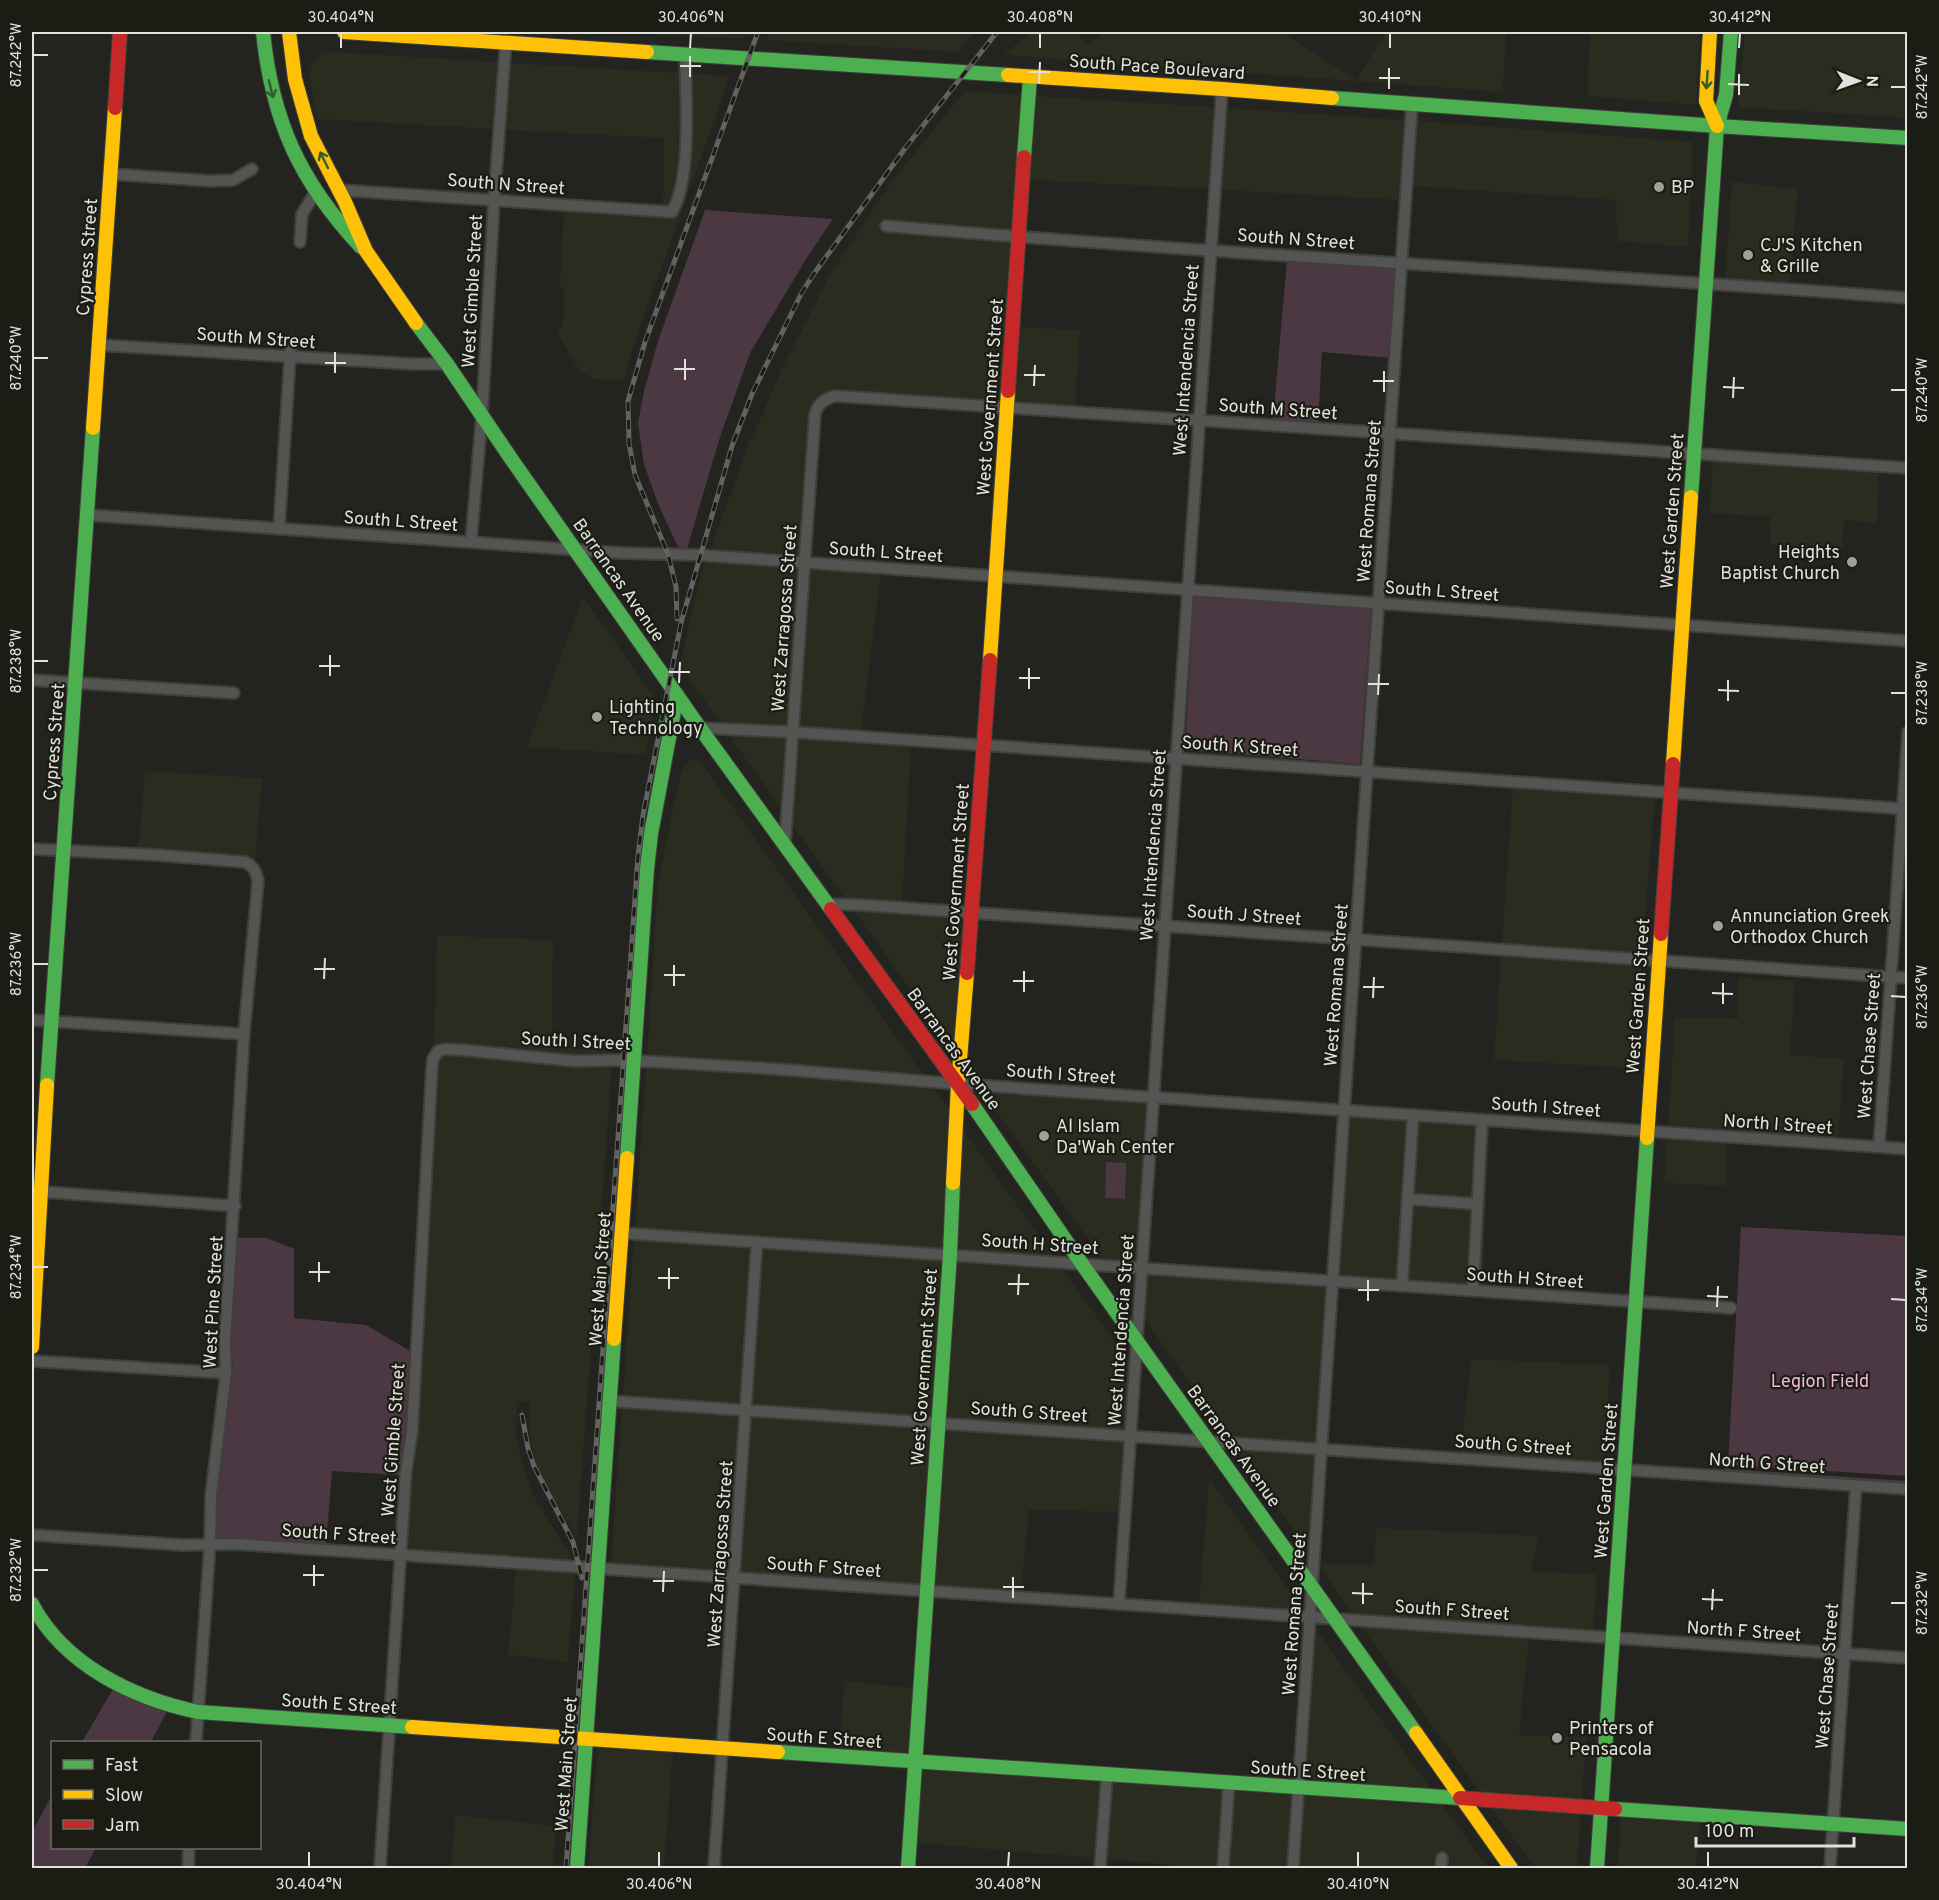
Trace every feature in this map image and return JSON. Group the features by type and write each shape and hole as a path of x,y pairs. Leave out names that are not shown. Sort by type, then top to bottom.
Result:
{"main road":[{"name":"Cypress Street","path":"32,1347 36,1192 52,1021 120,32"},
{"name":"Barrancas Avenue","path":"263,32 265,61 274,103 289,142 315,193 340,226 366,252 447,364 700,728 958,1084 1082,1264 1511,1869"},
{"name":"Barrancas Avenue","path":"289,32 295,80 311,136 339,190 366,252"},
{"name":"South Pace Boulevard","path":"344,32 1222,89 1412,105 1908,138"},
{"path":"1710,32 1706,102 1717,126"},
{"path":"1717,126 1726,95 1731,32"},
{"name":"West Government Street","path":"908,1869 950,1255 958,1084 1030,77"},
{"name":"West Garden Street","path":"1597,1869 1646,1131 1717,126"},
{"name":"West Main Street","path":"577,1869 648,850 677,695"},
{"name":"South E Street","path":"32,1604 61,1644 102,1676 130,1692 165,1705 198,1712 1908,1829"}],"street":[{"name":"West Gimble Street","path":"471,542 482,414 484,347 506,41"},
{"name":"South N Street","path":"339,190 672,212 677,203 684,164 687,114 685,54"},
{"name":"West Intendencia Street","path":"1119,1604 1222,89"},
{"name":"West Romana Street","path":"1293,1869 1412,105"},
{"path":"111,174 211,181 232,180 252,169"},
{"path":"300,242 302,214 315,193"},
{"name":"South N Street","path":"885,226 1908,298"},
{"path":"279,529 291,342"},
{"name":"South M Street","path":"99,345 447,364"},
{"name":"South M Street","path":"825,399 835,396 1008,406 1908,468"},
{"name":"West Zarragossa Street","path":"785,843 815,414 825,399"},
{"name":"South L Street","path":"87,515 622,553 699,555 1908,641"},
{"path":"32,680 234,693"},
{"name":"South K Street","path":"700,728 792,732 1905,809"},
{"name":"West Chase Street","path":"1879,1147 1905,809 1908,732"},
{"path":"32,849 64,851"},
{"name":"West Pine Street","path":"64,851 157,855 238,862 250,865 255,871 258,892 244,1034 225,1341 226,1373 211,1495 210,1544 196,1741"},
{"name":"South J Street","path":"828,904 1908,978"},
{"path":"32,1020 244,1034"},
{"name":"South I Street","path":"438,1051 463,1050 574,1061 633,1061 776,1069 958,1084 1646,1131"},
{"name":"West Gimble Street","path":"380,1869 406,1471 412,1432 432,1067 433,1059 438,1051"},
{"path":"1402,1286 1413,1115"},
{"path":"1473,1290 1482,1119"},
{"name":"North I Street","path":"1646,1131 1908,1149"},
{"path":"36,1192 235,1206"},
{"path":"1408,1199 1477,1204"},
{"name":"South H Street","path":"621,1233 1731,1308"},
{"name":"West Zarragossa Street","path":"714,1869 758,1242"},
{"path":"32,1361 226,1373"},
{"name":"South G Street","path":"610,1401 1624,1470"},
{"name":"North G Street","path":"1624,1470 1908,1489"},
{"name":"West Chase Street","path":"1830,1869 1857,1486"},
{"name":"South F Street","path":"32,1535 183,1545 210,1544 402,1555 1613,1638"},
{"name":"North F Street","path":"1613,1638 1908,1658"},
{"path":"1100,1869 1107,1775"},
{"path":"1223,1869 1229,1784"},
{"path":"188,1869 189,1849"}],"shaded area":[{"path":"616,32 747,32 744,39"},
{"path":"769,32 975,32 958,52 766,40"},
{"path":"1032,32 1074,32 1089,44 1103,32 1283,32 1356,80 1386,32 1506,32 1503,92 1003,55"},
{"path":"1590,32 1700,32 1696,105 1587,96"},
{"path":"1745,32 1907,32 1907,118 1738,107"},
{"path":"323,53 498,62 493,129 317,119 309,73 314,61"},
{"path":"511,63 680,73 678,164 674,190 668,206 626,203 663,203 664,138 505,130"},
{"path":"692,74 730,76 636,338 624,380 593,379 579,370 558,334 563,326 564,289 560,285 564,210 674,219 677,217 686,192 690,165 693,115"},
{"path":"965,91 1022,95 1013,231 880,220 879,230 1013,242 1002,401 835,390 825,392 817,398 809,413 798,557 710,550 748,446 783,367 829,276 893,180"},
{"path":"1035,96 1214,107 1209,189 1029,180"},
{"path":"1227,108 1405,120 1400,200 1221,190"},
{"path":"1417,121 1693,142 1688,247 1617,241 1616,200 1413,186"},
{"path":"1732,182 1798,189 1789,284 1725,279"},
{"path":"1019,327 1080,330 1075,406 1014,402"},
{"path":"1713,460 1878,471 1877,523 1844,520 1842,550 1771,545 1770,517 1709,513"},
{"path":"706,561 797,568 786,726 720,723 680,665"},
{"path":"810,569 881,573 861,731 798,727"},
{"path":"583,597 655,698 646,755 527,747"},
{"path":"728,734 786,737 781,808"},
{"path":"798,737 911,745 902,903 846,900 792,824"},
{"path":"690,760 700,761 924,1076 776,1064 647,1057 658,883 680,776"},
{"path":"145,771 262,778 255,861 252,858 239,856 138,849"},
{"path":"1513,786 1655,796 1642,954 1502,944"},
{"path":"854,910 966,918 955,1052"},
{"path":"437,935 553,940 552,1047 613,1050 613,1055 574,1055 463,1044 438,1044 434,1047"},
{"path":"1501,955 1641,965 1632,1068 1494,1060"},
{"path":"1738,978 1795,981 1790,1055 1844,1059 1838,1139 1668,1127 1675,1017 1738,1019"},
{"path":"447,1054 573,1066 612,1066 577,1535 548,1494 536,1463 529,1434 529,1401 517,1402 516,1436 523,1466 535,1498 574,1561 408,1550 412,1472 418,1432 438,1068 441,1056"},
{"path":"646,1067 775,1074 932,1087 951,1112 944,1249 635,1228"},
{"path":"982,1091 1146,1102 1136,1262 1103,1260"},
{"path":"1350,1116 1490,1125 1482,1286 1340,1276"},
{"path":"962,1128 1054,1257 956,1250"},
{"path":"1667,1138 1727,1142 1726,1186 1664,1183"},
{"path":"634,1239 751,1247 740,1404 623,1396"},
{"path":"763,1248 943,1260 933,1417 752,1405"},
{"path":"956,1261 1062,1268 1129,1362 1124,1430 945,1418"},
{"path":"1147,1274 1327,1286 1316,1443 1228,1438 1144,1318"},
{"path":"1471,1359 1610,1365 1604,1463 1461,1453"},
{"path":"622,1407 739,1415 729,1572 611,1564"},
{"path":"751,1416 932,1428 921,1585 741,1573"},
{"path":"944,1428 1123,1441 1119,1512 1029,1510 1021,1592 933,1586"},
{"path":"1236,1449 1315,1454 1309,1551"},
{"path":"1209,1479 1304,1611 1199,1604"},
{"path":"1376,1528 1539,1536 1531,1572 1597,1574 1593,1632 1353,1615 1320,1567 1320,1563 1374,1564"},
{"path":"516,1568 575,1572 568,1662 508,1655"},
{"path":"1361,1626 1529,1638 1519,1735 1586,1737 1582,1801 1482,1795"},
{"path":"1315,1628 1433,1792 1305,1783"},
{"path":"844,1681 914,1688 909,1756 840,1751"},
{"path":"598,1745 673,1750 664,1868 588,1868"},
{"path":"921,1767 1100,1780 1095,1858 916,1843"},
{"path":"1112,1781 1292,1793 1287,1868 1174,1868 1173,1865 1107,1859"},
{"path":"1304,1794 1441,1803 1488,1868 1447,1868 1448,1853 1437,1852 1435,1868 1299,1868"},
{"path":"1490,1806 1581,1812 1577,1868 1535,1868"},
{"path":"455,1815 556,1826 553,1868 451,1868"},
{"path":"1621,1815 1700,1820 1696,1868 1618,1868"}],"green space":[{"path":"705,210 833,219 806,259 750,353 719,440 687,549 678,547 659,506 644,464 638,423 658,341"},
{"path":"1287,260 1396,268 1390,358 1322,352 1318,423 1273,420"},
{"path":"1194,597 1371,609 1360,764 1185,750"},
{"path":"1106,1162 1126,1163 1125,1199 1105,1198"},
{"name":"Legion Field","path":"1741,1227 1907,1236 1907,1476 1728,1465"},
{"path":"238,1238 267,1238 294,1249 294,1318 366,1325 410,1351 406,1431 400,1475 332,1471 326,1545 216,1539 217,1495 233,1369 231,1341"},
{"path":"1725,1466 1728,1469 1907,1481 1907,1484 1724,1471"},
{"path":"113,1689 167,1711 152,1741 83,1741"},
{"path":"51,1797 51,1849 95,1849 85,1868 32,1868 32,1832"}],"railway":[{"path":"677,619 676,587 668,554 635,475 629,443 628,401 645,342 758,32"},
{"path":"566,1868 638,856 643,815 681,623 732,446 752,394 801,294 906,147 997,32"},
{"path":"522,1415 534,1466 573,1542 582,1578"}],"traffic: fast":[{"path":"263,32 274,94 293,148 321,198 361,247"},
{"path":"1691,497 1717,126 1726,95 1731,32"},
{"path":"647,52 1008,75"},
{"path":"1024,157 1030,77"},
{"path":"1332,98 1717,126"},
{"path":"1717,126 1908,138"},
{"path":"416,323 447,364 700,728 831,909"},
{"path":"47,1085 93,428"},
{"path":"627,1158 647,869 651,834 677,695"},
{"path":"972,1104 1082,1264 1416,1733"},
{"path":"1597,1868 1647,1138"},
{"path":"908,1868 953,1183"},
{"path":"577,1868 614,1339"},
{"path":"32,1604 62,1645 81,1661 125,1688 149,1698 198,1712 412,1727"},
{"path":"778,1752 1460,1798"},
{"path":"1615,1809 1908,1829"}],"traffic: slow":[{"path":"289,32 295,79 311,136 345,202 366,251 416,323"},
{"path":"344,32 647,52"},
{"path":"1710,32 1706,101 1717,126"},
{"path":"1008,75 1332,98"},
{"path":"93,428 115,108"},
{"path":"990,660 1008,391"},
{"path":"1673,764 1691,497"},
{"path":"1647,1138 1661,934"},
{"path":"953,1183 967,973"},
{"path":"32,1347 47,1085"},
{"path":"614,1339 627,1158"},
{"path":"412,1727 778,1752"},
{"path":"1416,1733 1511,1868"}],"traffic: jam":[{"path":"115,108 120,32"},
{"path":"1008,391 1024,157"},
{"path":"967,973 990,660"},
{"path":"1661,934 1673,764"},
{"path":"831,909 972,1104"},
{"path":"1460,1798 1615,1809"}],"place":[{"name":"BP","path":"1659,187"},
{"name":"CJ'S Kitchen & Grille","path":"1748,255"},
{"name":"Heights Baptist Church","path":"1852,562"},
{"name":"Lighting Technology","path":"597,717"},
{"name":"Annunciation Greek Orthodox Church","path":"1718,926"},
{"name":"Al Islam Da'Wah Center","path":"1044,1136"},
{"name":"Printers of Pensacola","path":"1557,1738"}]}
